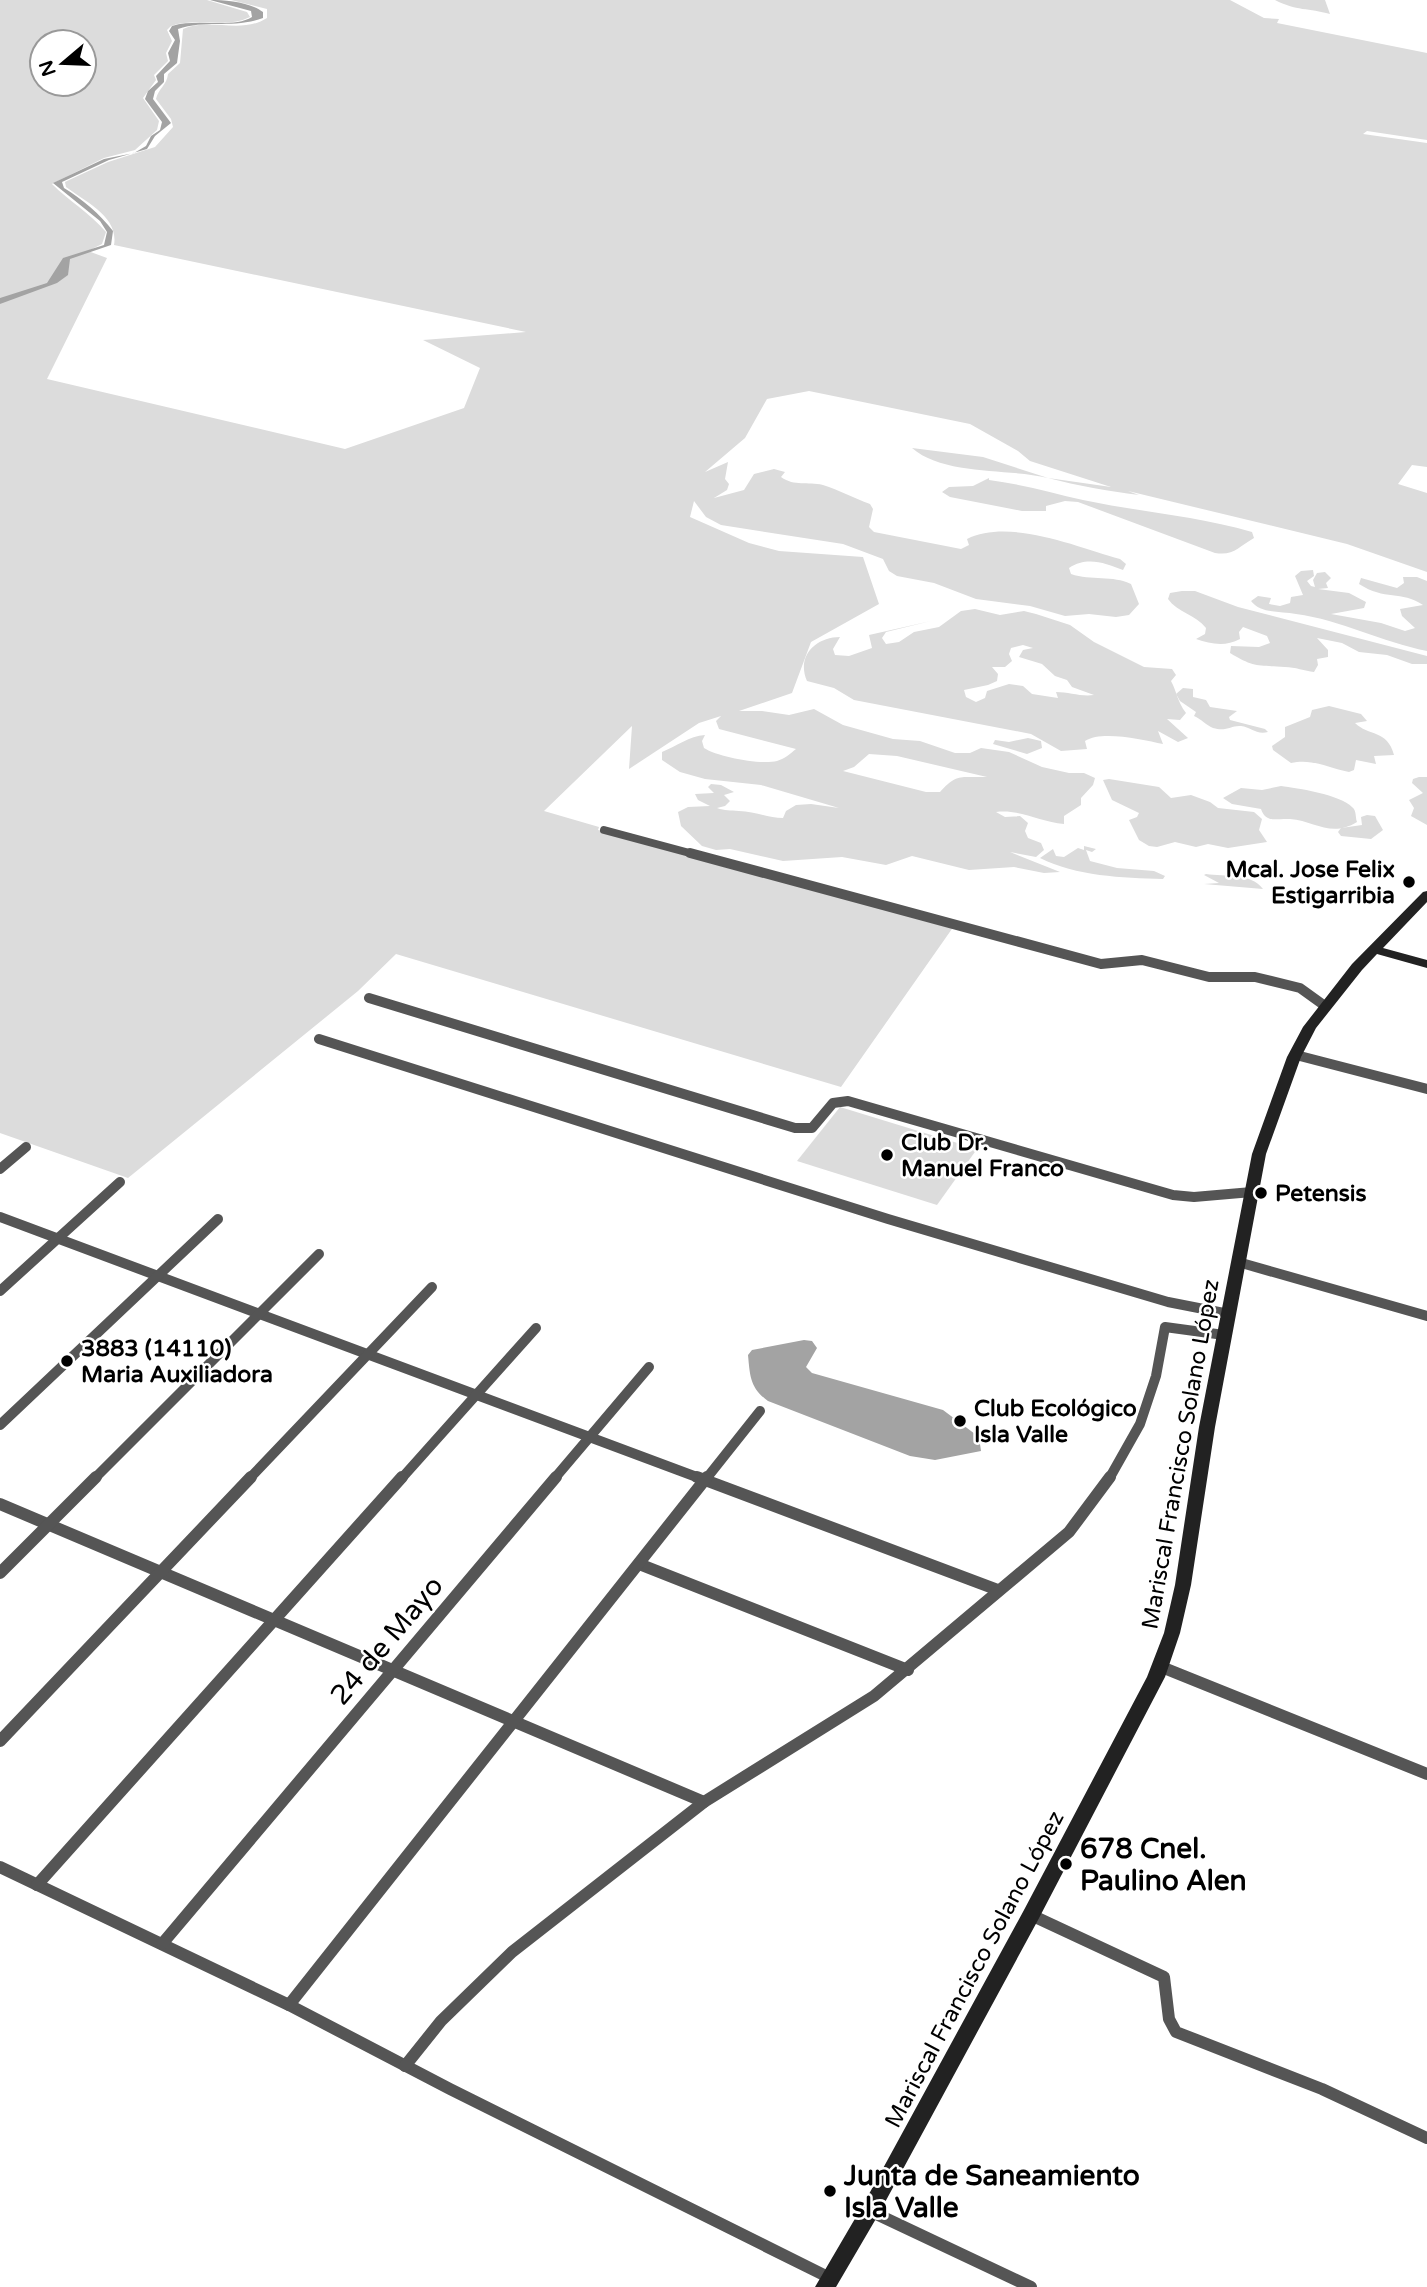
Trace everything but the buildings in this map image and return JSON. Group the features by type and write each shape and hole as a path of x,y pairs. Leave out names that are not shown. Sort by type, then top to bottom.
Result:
{"street":[{"path":"604,830 1101,964 1142,960 1209,977 1255,977 1300,988 1325,1006"},
{"name":"Mariscal Francisco Solano López","path":"828,2282 870,2211 1031,1915 1159,1666 1172,1633 1183,1585 1207,1427 1259,1154 1296,1055 1325,1006 1374,949 1427,895"},
{"path":"1374,949 1427,964"},
{"path":"369,998 801,1129 816,1125 833,1103 848,1101 1173,1195 1194,1197 1252,1192"},
{"path":"319,1039 888,1219 1168,1302 1229,1314"},
{"path":"1296,1055 1427,1089"},
{"path":"0,1169 26,1147"},
{"path":"0,1291 120,1182"},
{"path":"0,1217 998,1590"},
{"path":"0,1425 218,1219"},
{"path":"0,1573 320,1254"},
{"path":"1238,1262 1427,1316"},
{"path":"0,1741 432,1287"},
{"path":"405,2066 449,2012 512,1952 704,1802 874,1696 1069,1532 1110,1480 1140,1424 1156,1376 1165,1327 1224,1335"},
{"path":"37,1885 536,1328"},
{"name":"24 de Mayo","path":"162,1944 649,1367"},
{"path":"289,2005 760,1411"},
{"path":"0,1504 704,1802"},
{"path":"639,1564 908,1670"},
{"path":"1159,1666 1427,1774"},
{"path":"0,1867 289,2005 828,2282"},
{"path":"1031,1915 1164,1977 1167,1984 1168,2017 1176,2032 1322,2089 1427,2138"},
{"path":"870,2211 1031,2287"}],"shaded area":[{"path":"0,0 207,0 247,12 250,17 231,22 191,22 171,26 167,30 172,41 166,53 168,61 154,75 156,80 143,98 159,121 157,130 135,150 104,158 52,184 106,232 102,244 88,251 107,258 47,379 345,449 464,408 480,368 423,340 526,332 114,245 114,235 106,218 66,187 65,182 108,162 155,147 173,127 171,119 156,99 168,74 180,63 183,29 204,25 246,25 267,18 267,9 231,0 1230,0 1264,18 1279,19 1277,23 1427,53 1427,140 1367,131 1363,134 1427,143 1427,467 1412,465 1398,484 1427,493 1427,572 1347,544 1128,491 1139,495 1048,478 1111,487 1030,461 1018,451 970,424 809,391 767,399 745,438 705,472 728,462 725,479 729,484 727,490 714,498 744,490 754,474 774,469 785,472 781,477 791,482 829,487 870,504 873,509 869,527 874,532 961,549 969,545 967,539 984,533 1003,532 1044,537 1084,548 1120,559 1126,564 1123,570 1103,563 1082,562 1069,568 1071,574 1131,584 1139,604 1129,615 1065,616 1030,606 976,599 934,583 897,576 889,571 883,559 843,544 721,525 706,517 694,501 690,517 749,543 779,551 863,557 879,604 811,642 792,693 739,711 789,715 814,709 843,725 893,739 920,741 955,753 970,753 981,748 1009,752 1042,767 1069,773 1084,773 1095,778 1093,785 1081,798 1081,805 1064,816 1064,824 1014,812 996,812 1005,817 1020,816 1028,823 1025,831 1028,838 1041,843 1044,850 1036,857 1010,852 1060,872 1044,873 1014,867 969,870 912,856 886,865 842,857 783,861 730,849 716,850 702,846 681,826 678,812 688,807 710,806 698,800 695,794 714,793 708,787 711,784 721,785 734,792 724,795 730,801 717,808 723,810 783,818 786,811 796,805 839,808 761,785 705,779 680,772 662,760 662,752 688,739 705,735 702,741 704,748 739,759 777,761 796,749 719,729 716,721 721,716 699,723 629,769 632,726 544,811 599,827 598,830 954,926 841,1087 396,954 358,991 128,1178 0,1133","holes":["869,754 897,756 987,777 961,777 951,781 940,792 926,792 843,771 854,767"]},
{"path":"210,0 245,4 263,12 263,18 252,21 178,29 180,41 177,63 164,74 164,82 155,91 153,99 171,123 155,136 147,149 135,153 146,146 151,136 160,130 162,122 145,99 148,91 158,82 156,76 170,61 168,53 175,40 169,31 172,26 244,21 252,17 251,11"},
{"path":"1275,0 1325,0 1330,14 1296,8"},
{"path":"131,154 109,160 62,182 64,188 90,207 113,231 111,245 70,259 68,275 57,283 0,304 0,298 47,283 63,258 104,245 107,232 100,221 53,183 104,159"},
{"path":"912,448 983,457 1048,478 959,467 925,457"},
{"path":"989,478 1083,500 1231,527 1252,532 1254,538 1236,550 1221,554 1078,502 1065,501 1046,506 1046,511 1022,511 950,497 942,492 949,487 973,486"},
{"path":"1313,570 1314,576 1307,581 1311,586 1315,587 1313,580 1317,573 1325,572 1331,578 1326,583 1328,588 1318,589 1349,593 1366,602 1364,608 1331,614 1381,623 1405,631 1415,628 1402,616 1400,609 1423,605 1415,600 1368,589 1359,584 1361,578 1397,588 1404,583 1403,577 1417,577 1427,581 1427,651 1329,621 1265,610 1251,601 1258,596 1271,598 1269,604 1280,606 1290,603 1291,597 1303,595 1295,576 1301,571"},
{"path":"1195,591 1238,607 1427,656 1427,664 1412,664 1387,655 1359,652 1342,643 1317,638 1328,650 1328,657 1317,659 1318,665 1314,672 1251,663 1230,653 1231,646 1259,647 1270,643 1267,636 1243,627 1239,632 1240,639 1229,643 1196,639 1205,634 1206,628 1168,599 1170,593"},
{"path":"975,609 1000,615 1024,611 1036,614 1070,625 1094,642 1144,667 1172,669 1176,675 1171,681 1186,713 1180,720 1167,719 1188,738 1178,742 1158,731 1163,744 1102,736 1085,741 1087,749 1061,751 1031,734 854,700 834,688 807,681 804,672 806,656 823,640 840,637 833,649 835,655 849,656 872,648 869,635 931,621 886,632 882,638 886,644 899,642 914,632 939,627 961,611","holes":["1023,645 1033,648 1023,650 1019,657 1042,664 1055,676 1067,680 1072,687 1094,695 1056,692 1058,698 1032,694 1023,686 1009,684 987,691 985,698 976,702 966,697 964,690 997,681 998,674 992,667 1005,667 1012,661 1009,654 1011,648"]},
{"path":"1183,688 1193,689 1193,697 1206,700 1210,707 1237,711 1229,717 1230,720 1268,732 1241,726 1222,729 1210,727 1194,716 1196,712 1180,701 1176,694"},
{"path":"1329,706 1361,714 1367,721 1355,723 1387,741 1394,755 1374,756 1376,764 1356,760 1354,770 1349,772 1313,763 1291,763 1273,750 1272,746 1285,737 1285,727 1310,717 1312,710"},
{"path":"1028,738 1041,741 1042,748 1027,754 993,744 995,740 1009,742"},
{"path":"1427,777 1427,825 1411,816 1414,808 1409,800 1423,793 1412,783 1413,779"},
{"path":"1103,780 1159,787 1171,798 1191,795 1218,808 1254,812 1262,819 1259,830 1267,842 1228,848 1208,844 1196,847 1175,842 1157,847 1149,846 1139,840 1129,820 1137,817 1139,813 1112,800"},
{"path":"1281,786 1339,799 1354,809 1357,822 1348,827 1331,829 1299,820 1272,819 1266,817 1261,809 1232,804 1223,798 1241,788 1262,790"},
{"path":"1375,816 1383,830 1371,839 1341,836 1338,832 1341,828 1362,825 1361,817"},
{"path":"1084,846 1096,849 1092,852 1086,850 1090,861 1117,868 1154,871 1165,876 1163,879 1100,875 1069,869 1040,858 1053,849 1056,856 1064,857 1078,848 1084,850"},
{"path":"1204,875 1237,876 1251,880 1263,889 1204,884 1219,883"},
{"name":"Club Dr. Manuel Franco","path":"840,1107 977,1149 937,1205 797,1161"},
{"path":"804,1340 812,1341 817,1348 806,1367 812,1373 943,1410 979,1437 981,1451 935,1460 910,1456 768,1401 754,1386 748,1355 752,1350"}],"place":[{"name":"Mcal. Jose Felix Estigarribia","path":"1409,882"},
{"name":"Club Dr. Manuel Franco","path":"887,1155"},
{"name":"Petensis","path":"1261,1193"},
{"name":"3883 (14110) Maria Auxiliadora","path":"67,1361"},
{"name":"Club Ecológico Isla Valle","path":"960,1421"},
{"name":"678 Cnel. Paulino Alen","path":"1066,1864"},
{"name":"Junta de Saneamiento Isla Valle","path":"830,2191"}]}
